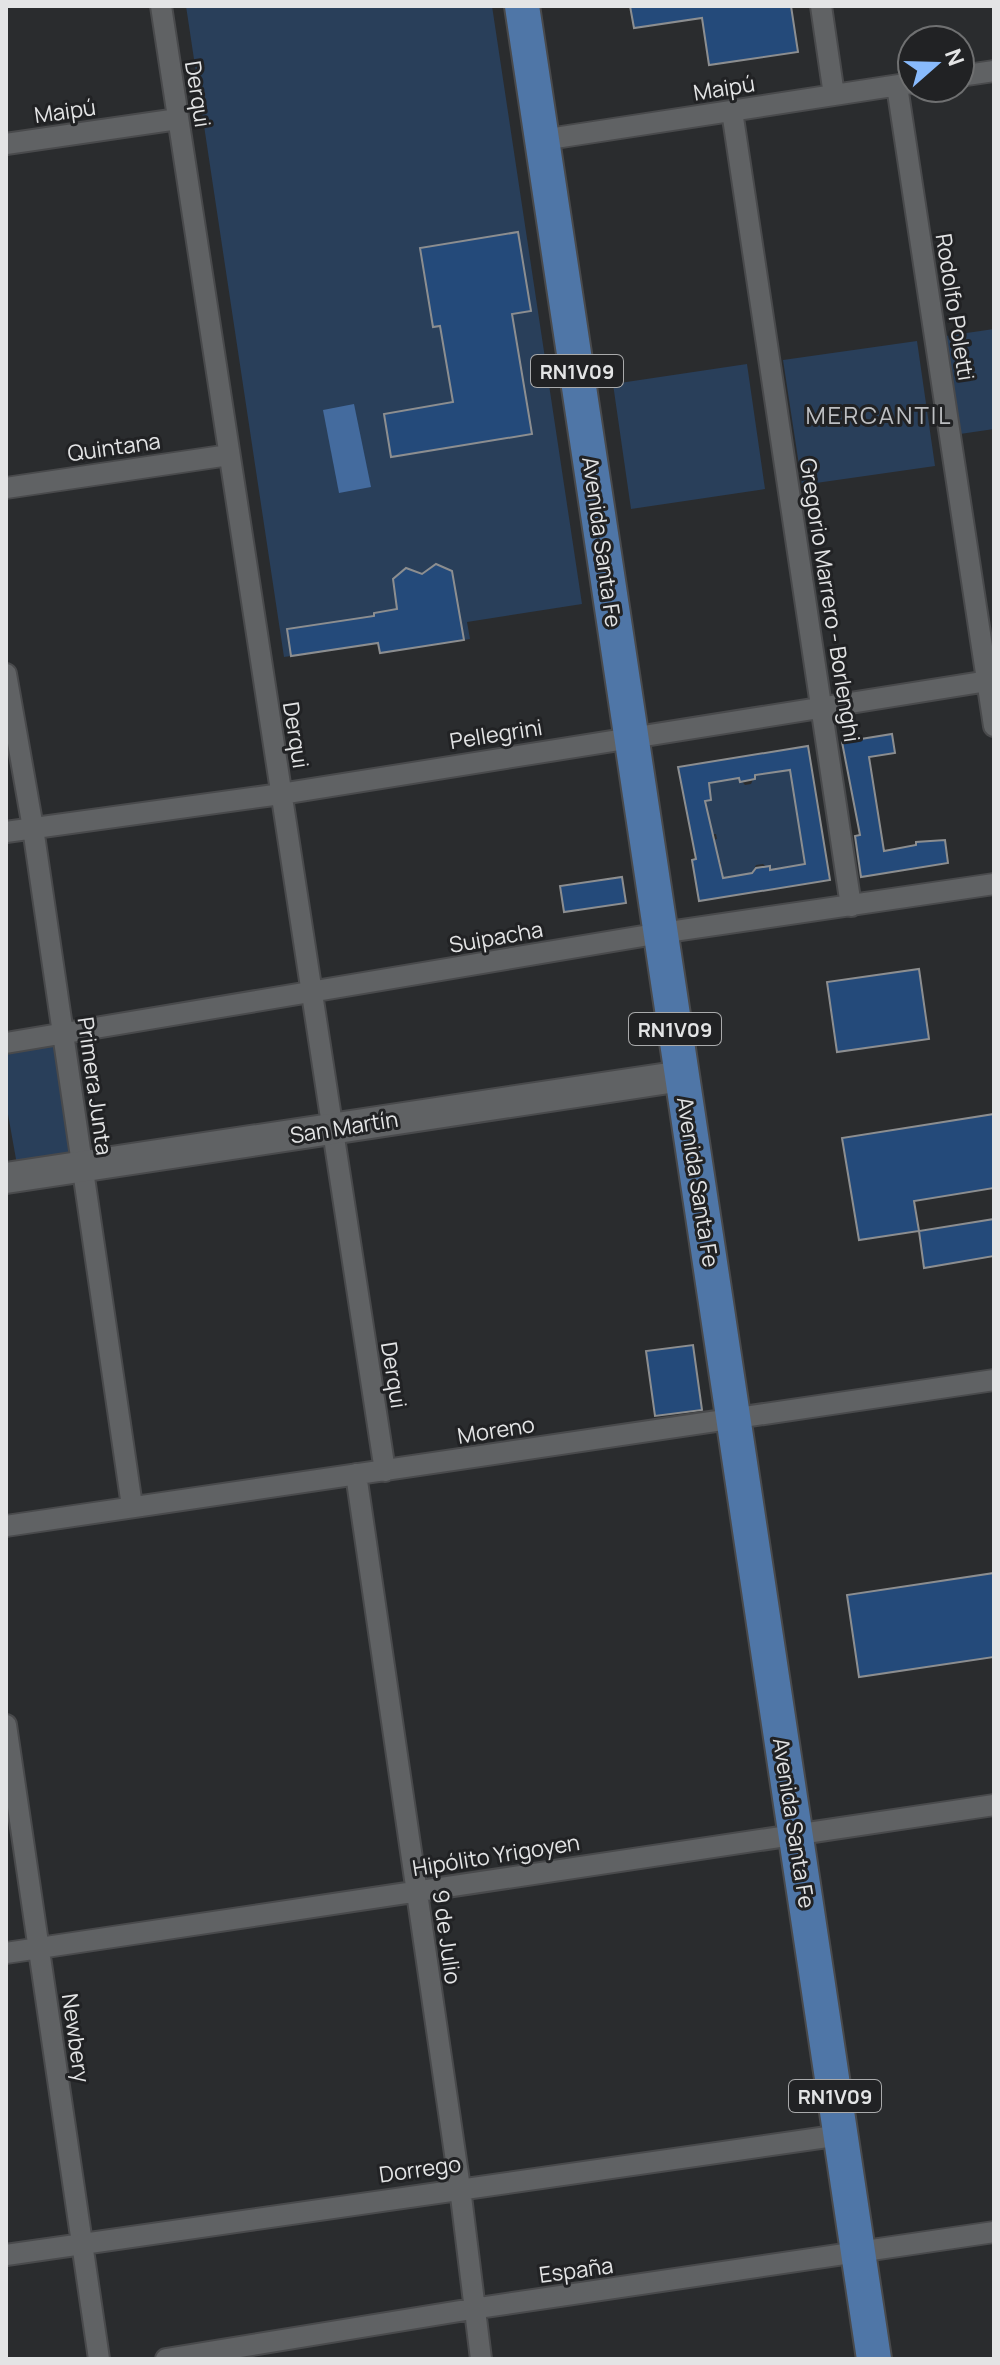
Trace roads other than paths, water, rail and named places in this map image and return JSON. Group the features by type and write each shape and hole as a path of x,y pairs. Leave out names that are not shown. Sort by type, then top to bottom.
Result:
{"main road":[{"name":"Avenida Santa Fe","path":"522,6 874,2359"},
{"name":"San Martín","path":"6,1178 682,1076"}],"street":[{"name":"Derqui","path":"161,6 385,1471"},
{"path":"821,6 834,95"},
{"name":"Maipú","path":"542,140 896,85"},
{"name":"Rodolfo Poletti","path":"907,104 991,681 994,726"},
{"name":"Gregorio Marrero - Borlenghi","path":"732,111 851,906"},
{"name":"Maipú","path":"6,144 178,119"},
{"name":"Quintana","path":"6,488 229,455"},
{"name":"Primera Junta","path":"6,674 33,828 132,1506"},
{"name":"Pellegrini","path":"6,832 281,794 991,681"},
{"name":"Suipacha","path":"6,1043 661,933 994,884"},
{"name":"Moreno","path":"6,1526 994,1380"},
{"name":"9 de Julio","path":"356,1474 460,2188 472,2309 481,2359"},
{"name":"Newbery","path":"6,1725 99,2359"},
{"name":"Hipólito Yrigoyen","path":"6,1953 994,1805"},
{"name":"Dorrego","path":"6,2255 841,2135"},
{"name":"España","path":"166,2359 472,2309 994,2232"}],"water":[{"path":"354,404 371,487 339,493 323,410"}],"district":[{"name":"MERCANTIL","path":"879,414"}]}
